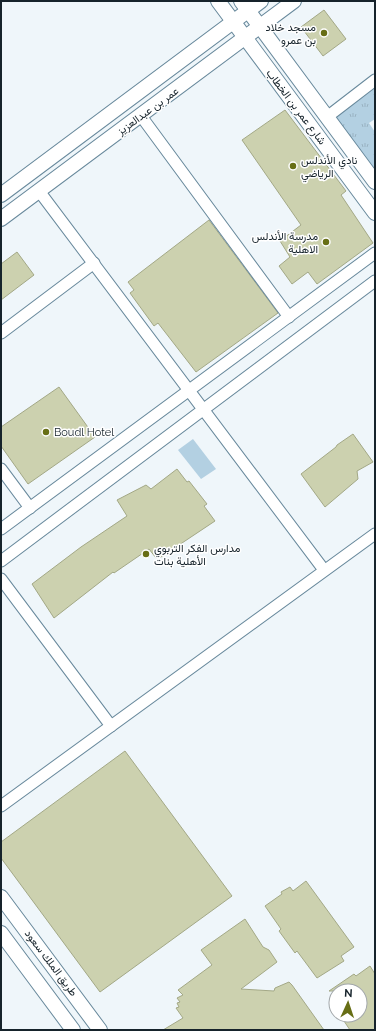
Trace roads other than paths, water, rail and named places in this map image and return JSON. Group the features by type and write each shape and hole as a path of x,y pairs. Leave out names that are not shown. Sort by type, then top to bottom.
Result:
{"street":[{"name":"شارع عمر بن الخطاب","path":"218,1 375,213"},
{"name":"عمر بن عبدالعزيز","path":"1,195 233,22 244,6 261,1"},
{"name":"عمر بن عبدالعزيز","path":"1,219 294,1"},
{"name":"شارع عمر بن الخطاب","path":"244,6 375,182"},
{"path":"327,117 375,80"},
{"path":"141,116 289,317"},
{"path":"39,191 324,570"},
{"path":"1,529 375,253"},
{"path":"1,333 94,263"},
{"path":"1,561 375,281"},
{"path":"1,469 30,508"},
{"path":"1,806 375,534"},
{"path":"1,579 111,726"},
{"name":"طريق الملك سعود","path":"1,897 100,1030"},
{"name":"طريق الملك سعود","path":"1,933 73,1030"}],"place":[{"name":"مسجد خلاد بن عمرو","path":"324,33"},
{"name":"نادي الأندلس الرياضي","path":"293,166"},
{"name":"مدرسة الأندلس الاهلية","path":"326,242"},
{"name":"Boudl Hotel","path":"46,432"},
{"name":"مدارس الفكر التربوي الأهلية بنات","path":"146,554"}]}
